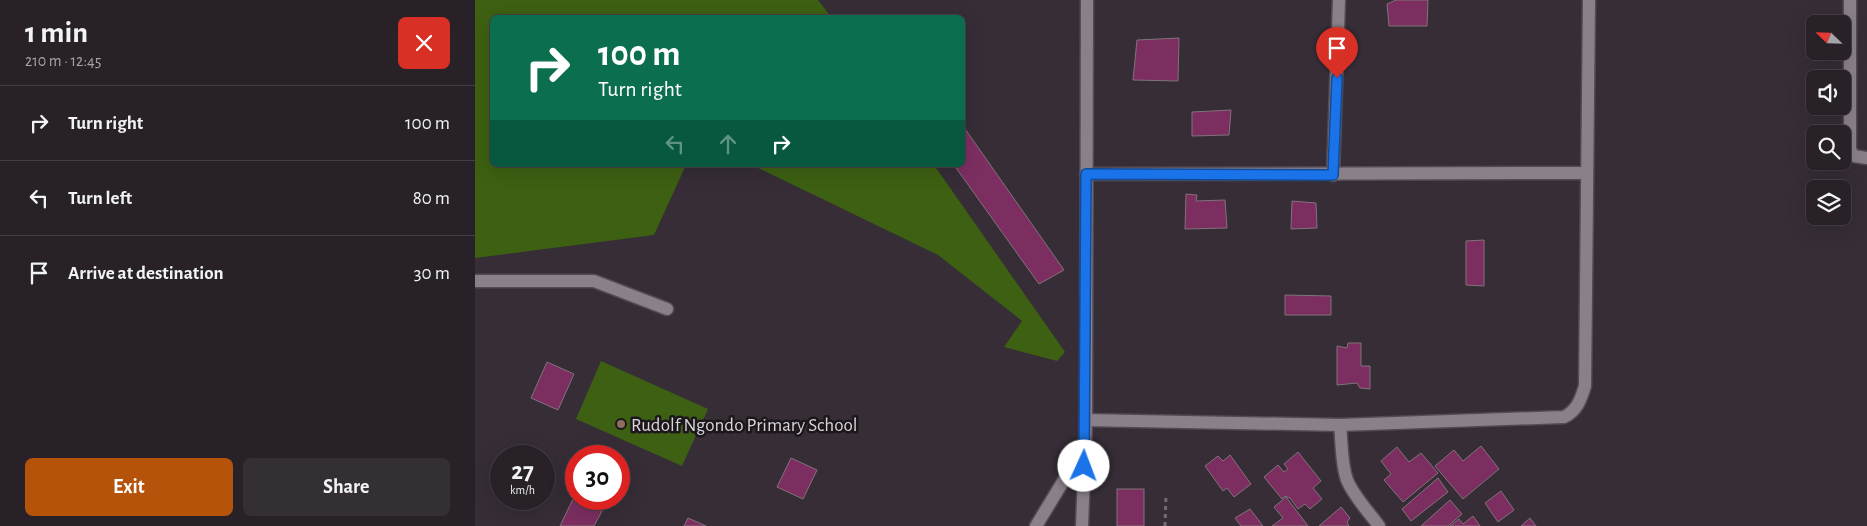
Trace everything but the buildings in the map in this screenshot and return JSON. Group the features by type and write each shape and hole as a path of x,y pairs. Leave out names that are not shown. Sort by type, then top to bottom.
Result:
{"street":[{"path":"1082,526 1086,420 1087,0"},
{"path":"1333,175 1339,0"},
{"path":"1086,420 1340,425 1564,417 1570,415 1582,398 1585,386 1589,0"},
{"path":"1850,0 1849,150 1854,156 1867,158"},
{"path":"1086,174 1586,173"},
{"path":"475,281 594,281 667,309"},
{"path":"1340,425 1343,465 1347,479 1352,490 1379,526"},
{"path":"1036,526 1085,446"}],"path":[{"path":"1165,526 1166,495"}],"green space":[{"path":"475,0 818,0 829,15 490,15 490,167 685,167 654,235 475,258"},
{"path":"756,167 935,167 1065,352 1057,361 1004,347 1022,321 938,255"},
{"path":"601,361 708,409 682,466 576,419"}],"place":[{"name":"Rudolf Ngondo Primary School","path":"621,424"}],"route":[{"path":"1084,466 1086,420 1086,174 1333,175 1337,78"}]}
